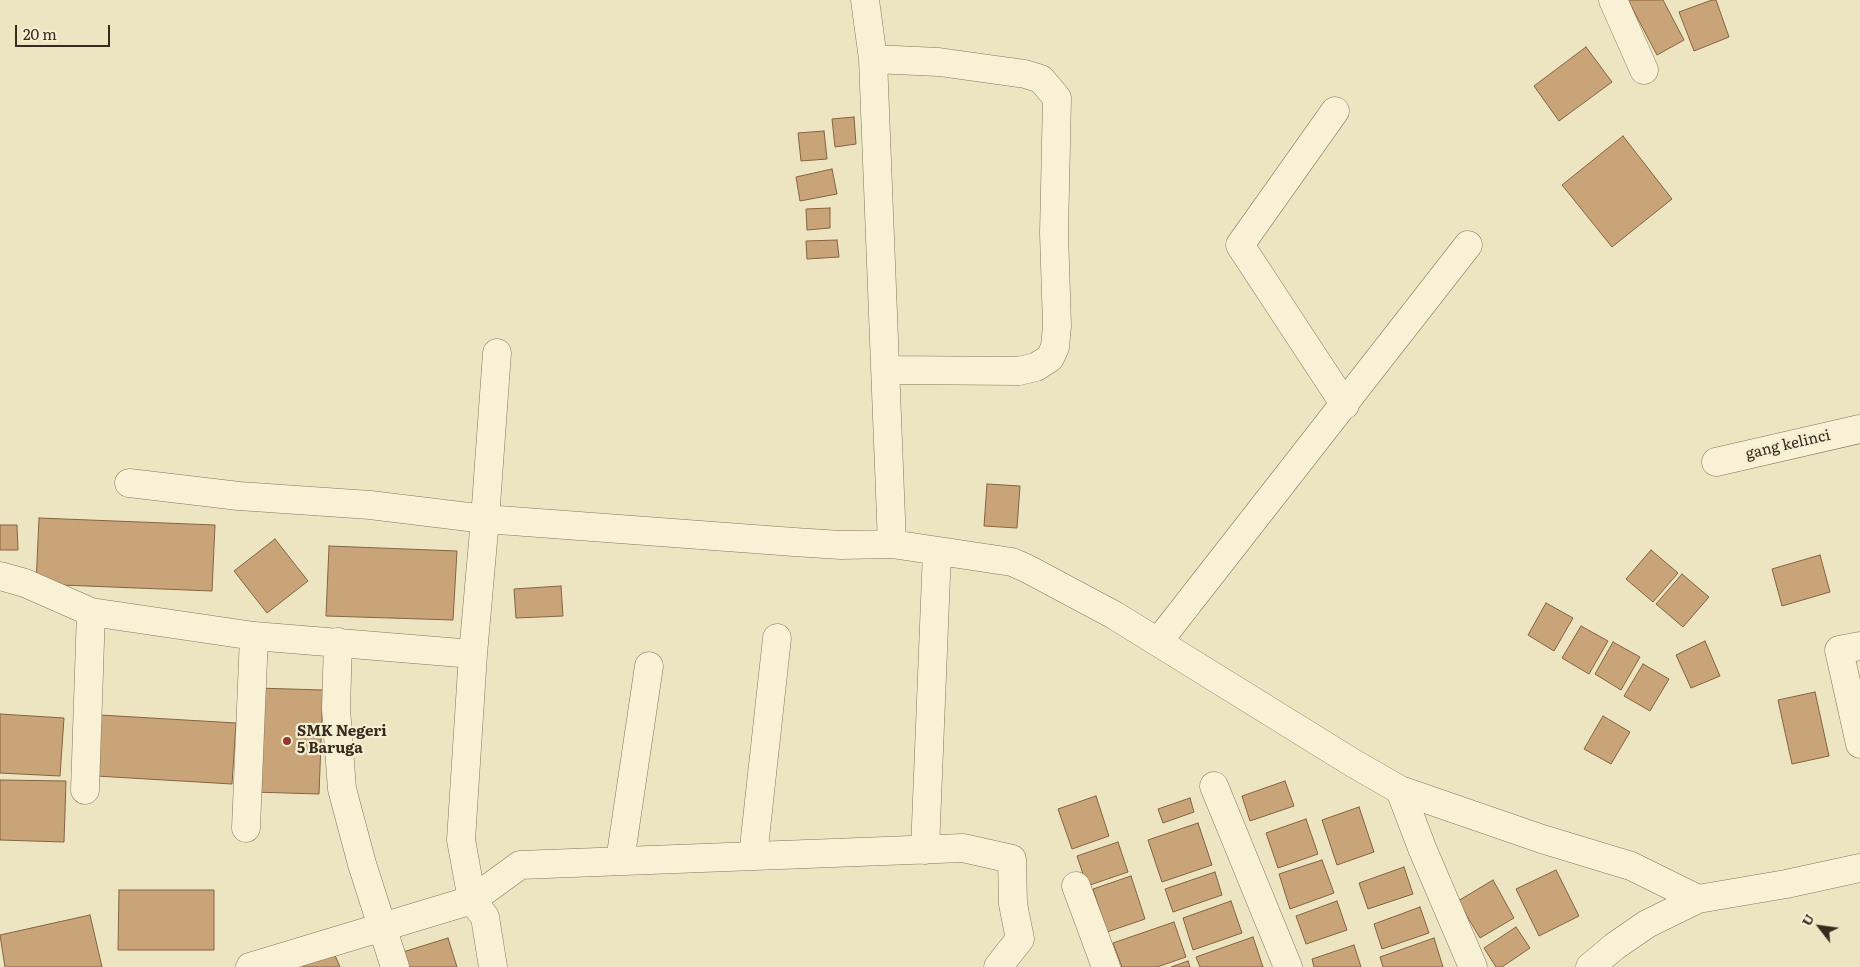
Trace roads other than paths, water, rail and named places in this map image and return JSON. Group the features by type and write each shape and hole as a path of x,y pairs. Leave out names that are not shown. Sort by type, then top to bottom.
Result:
{"street":[{"path":"865,0 873,59 892,544"},
{"path":"1614,0 1644,70"},
{"path":"873,59 939,62 1025,74 1042,79 1058,98 1054,233 1057,326 1056,347 1050,358 1036,367 1019,371 886,370"},
{"path":"1335,111 1240,245 1346,405"},
{"path":"1158,642 1346,405 1468,245"},
{"path":"493,967 485,916 472,900 461,840 472,654 485,519 497,353"},
{"name":"gang kelinci","path":"1716,462 1860,429"},
{"path":"129,482 239,496 370,505 485,519 803,543 892,544 997,559 1026,568 1158,642 1352,763 1400,790 1542,839 1631,866 1698,899"},
{"path":"925,850 937,551"},
{"path":"0,576 25,584 91,612 254,636 472,654"},
{"path":"85,790 91,612"},
{"path":"246,828 254,636"},
{"path":"753,856 777,638"},
{"path":"338,642 336,709 342,790 382,927 396,967"},
{"path":"1860,646 1839,650 1860,744"},
{"path":"620,861 649,666"},
{"path":"1214,786 1288,967"},
{"path":"1400,790 1422,848 1473,967"},
{"path":"250,967 472,900 520,865 964,848 1012,859 1013,904 1020,939 998,967"},
{"path":"1590,967 1615,946 1648,924 1698,899 1786,884 1860,868"},
{"path":"1076,886 1106,967"}],"place":[{"name":"SMK Negeri 5 Baruga","path":"287,741"}]}
